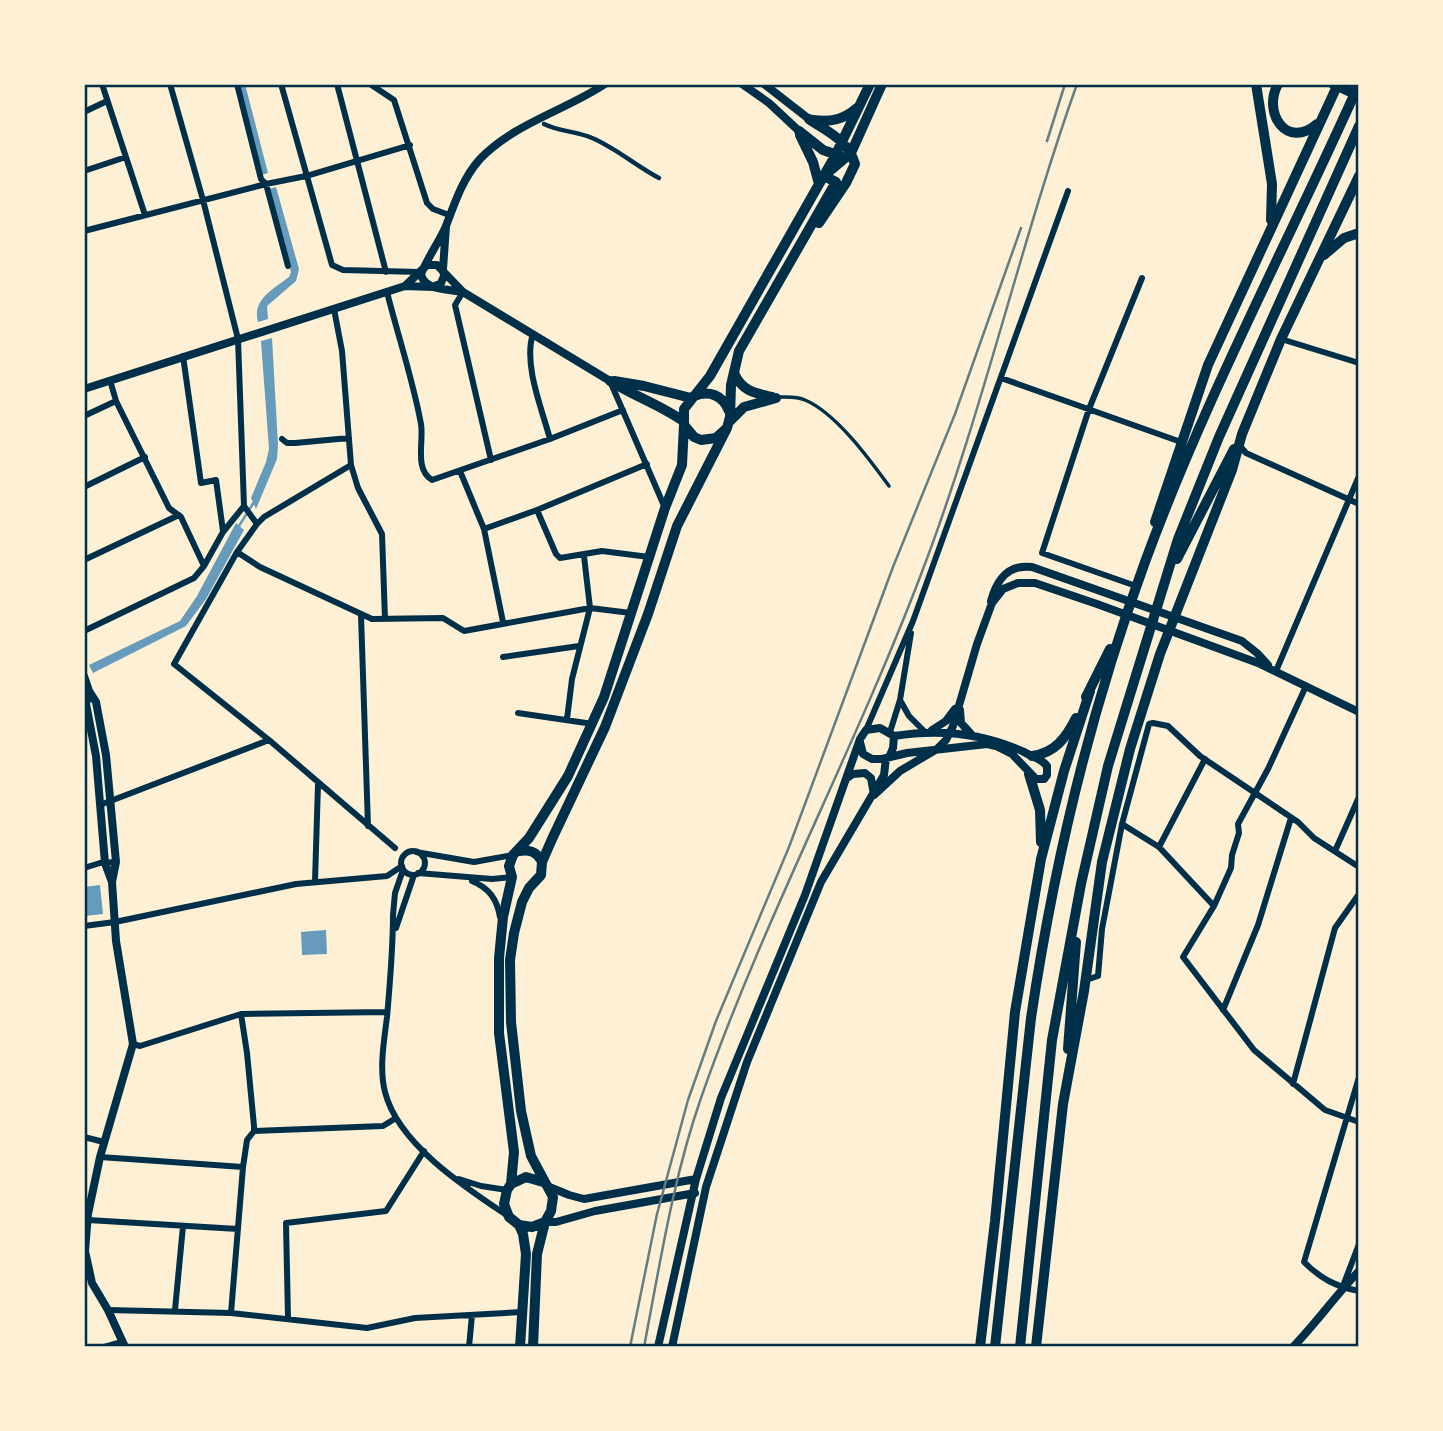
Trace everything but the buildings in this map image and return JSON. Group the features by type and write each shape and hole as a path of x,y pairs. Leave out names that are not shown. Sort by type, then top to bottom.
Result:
{"highway":[{"path":"1256,84 1272,184 1270,229"},
{"path":"1278,84 1272,107 1276,119 1284,128 1294,133 1305,132 1319,122 1324,113"},
{"path":"1146,559 1160,503 1208,365 1336,84"},
{"path":"995,1347 1039,966 1071,807 1122,628 1146,559 1191,450 1256,303 1359,84"},
{"path":"1020,1347 1052,1040 1081,884 1108,766 1178,539 1219,437 1359,126"},
{"path":"1155,614 1194,524 1242,434 1281,338 1359,176"},
{"path":"1320,260 1344,238 1359,233"},
{"path":"1063,1104 1086,981 1102,862 1130,750 1160,654 1232,470 1242,434"},
{"path":"1032,756 1046,753 1063,740 1122,628"},
{"path":"980,1347 1015,1012 1041,859 1064,771 1090,691"},
{"path":"1029,774 1040,810 1041,859"},
{"path":"1036,1347 1063,1104 1081,884"}],"main road":[{"path":"545,1222 532,1227 519,1225 509,1217 504,1205 514,1152 499,1033 498,986 501,930 512,877 509,866 568,776 594,725 665,508 682,465 684,409 709,378 870,84"},
{"path":"818,178 851,153 882,84"},
{"path":"1336,84 1359,96"},
{"path":"809,119 835,121 860,106"},
{"path":"797,251 828,211 853,172 855,164 841,140 809,119"},
{"path":"799,131 833,155 851,153"},
{"path":"799,131 818,178"},
{"path":"533,1347 537,1254 545,1222 553,1205 553,1197 527,1144 516,1069 510,960 516,923 522,902 534,881 541,875 542,862 604,727 648,614 677,526 729,421 733,372 743,343 836,182 818,178"},
{"path":"733,372 739,384 748,391 776,398"},
{"path":"610,381 692,397 708,393 715,395 722,398 729,421"},
{"path":"610,381 637,397 666,409 684,423 688,432 701,440 716,438 744,407 776,398"},
{"path":"516,853 531,850 542,862"},
{"path":"512,877 520,883 534,881"},
{"path":"509,1187 526,1177 545,1184"},
{"path":"519,1225 526,1254 520,1347"}],"street":[{"path":"102,84 145,215"},
{"path":"170,84 203,200 237,339 245,507 255,521"},
{"path":"237,84 261,179 266,184 288,266"},
{"path":"282,84 332,265 343,270 422,270"},
{"path":"337,84 386,272"},
{"path":"370,84 394,100 410,145 424,198 433,209 449,215"},
{"path":"433,287 439,285 443,279 449,215 472,170 488,152 523,129 605,84"},
{"path":"742,84 769,103 799,131"},
{"path":"764,84 809,119"},
{"path":"84,112 107,101"},
{"path":"841,140 849,115"},
{"path":"544,124 558,131 578,132 596,139 659,178"},
{"path":"84,231 356,163 410,145"},
{"path":"84,171 126,157"},
{"path":"658,1347 696,1179 721,1098 805,895 860,739 913,621 1068,191"},
{"path":"433,287 422,280 421,274 446,226"},
{"path":"405,286 433,264 443,269 463,292 610,381 665,508"},
{"path":"1136,586 1042,552 1089,409 1142,278"},
{"path":"84,389 405,286 463,292"},
{"path":"387,292 421,424 420,451 425,474 429,479 491,460 623,410"},
{"path":"463,292 455,305 491,460"},
{"path":"334,309 342,351 351,465 359,488 382,534 385,619"},
{"path":"533,334 529,344 531,366 550,439"},
{"path":"1281,338 1359,363"},
{"path":"183,356 201,483 216,481 223,532"},
{"path":"1001,378 1181,442"},
{"path":"110,380 116,401 169,508 179,515 204,566"},
{"path":"84,416 116,401"},
{"path":"1242,434 1239,445 1245,453 1359,504"},
{"path":"282,439 287,443 295,443 349,438"},
{"path":"84,487 145,457"},
{"path":"484,528 537,510 647,464"},
{"path":"351,465 255,521 174,664 269,740 395,848 402,865 416,874 460,878 512,877"},
{"path":"460,471 484,528 503,622"},
{"path":"1276,671 1359,476"},
{"path":"84,631 194,578 223,532 245,507"},
{"path":"537,510 560,558 602,551 649,557"},
{"path":"84,560 179,515"},
{"path":"237,552 260,567 372,619 443,618 464,631 590,608 631,613"},
{"path":"567,719 579,646 590,608 584,556"},
{"path":"874,795 900,771 937,749 950,734 998,581 1022,565 1053,573 1242,641 1273,663 1283,656"},
{"path":"988,613 1003,589 1025,582 1097,604 1197,640 1276,671 1359,712"},
{"path":"361,615 368,826"},
{"path":"672,1347 705,1187 747,1062 821,882 874,795 893,748 892,734 913,621"},
{"path":"503,657 579,646"},
{"path":"1258,653 1276,671"},
{"path":"85,677 96,702 106,755 116,862 112,882 115,922 133,1044 104,1142 87,1216 85,1251 88,1282 108,1310 123,1344 104,1347"},
{"path":"1306,685 1238,824 1239,833 1231,868 1214,906 1183,957 1254,1050 1325,1110 1359,1122"},
{"path":"89,691 86,704 96,756 105,863 112,882"},
{"path":"900,700 909,716 927,731"},
{"path":"927,731 939,727 950,717 960,700"},
{"path":"960,700 961,723 973,736"},
{"path":"518,713 594,725"},
{"path":"1086,981 1098,976 1102,929 1122,824 1149,724 1168,726 1205,759 1359,867"},
{"path":"860,739 860,749 867,757 888,757 963,745 996,746 1012,754 1029,774 1039,780 1047,775 1044,762 998,740 927,731 892,734 875,727 866,730"},
{"path":"100,805 269,740"},
{"path":"1159,846 1205,759"},
{"path":"847,778 853,774 866,774 871,778 874,795"},
{"path":"315,881 318,784"},
{"path":"1335,851 1359,797"},
{"path":"1223,1010 1258,925 1291,818"},
{"path":"1122,824 1159,846 1214,906"},
{"path":"395,848 474,862 486,862 516,853"},
{"path":"393,940 416,874 425,864 423,856 414,851 405,854 395,893 383,1053 385,1091 396,1118 424,1151 454,1177 509,1217"},
{"path":"84,868 116,862"},
{"path":"84,926 315,881 387,876 402,865"},
{"path":"460,878 475,881 493,895 500,914 501,930"},
{"path":"1293,1084 1335,928 1359,894"},
{"path":"133,1044 139,1046 241,1014 387,1012"},
{"path":"232,1313 243,1167 247,1140 254,1130 241,1014"},
{"path":"1359,1076 1304,1262 1315,1272 1343,1288 1359,1291"},
{"path":"254,1130 383,1126 396,1118"},
{"path":"84,1137 104,1142"},
{"path":"288,1318 286,1223 386,1211 424,1151"},
{"path":"100,1157 243,1167"},
{"path":"454,1177 481,1186 509,1187"},
{"path":"545,1184 584,1199 696,1179"},
{"path":"696,1179 705,1187"},
{"path":"545,1222 693,1194 705,1187"},
{"path":"87,1216 238,1229"},
{"path":"175,1310 183,1226"},
{"path":"1343,1288 1359,1244"},
{"path":"1293,1347 1322,1317 1359,1271"},
{"path":"108,1310 232,1313 367,1328 415,1318 522,1312"},
{"path":"469,1347 472,1315"}],"lane":[{"path":"776,398 804,399 820,410 854,441 889,486"}],"water":[{"path":"238,84 245,84 268,173 261,175"},
{"path":"276,187 299,269 296,281 267,306 268,319 258,322 257,314 261,302 270,291 289,277 291,272 269,189"},
{"path":"272,338 277,459 256,509 251,498 269,449 261,341"},
{"path":"236,523 244,530 206,599 186,626 93,673 89,665 180,621 197,596"},
{"path":"100,885 103,914 84,916 84,887"},
{"path":"326,930 327,954 302,955 301,932"}],"waterway":[{"path":"239,526 254,502"}],"railway":[{"path":"1047,141 1065,84"},
{"path":"644,1347 675,1190 701,1098 752,966 866,708 920,577 963,455 1056,145 1077,84"},
{"path":"630,1347 657,1214 688,1100 716,1021 789,847 893,567 955,414 1021,228"}]}
